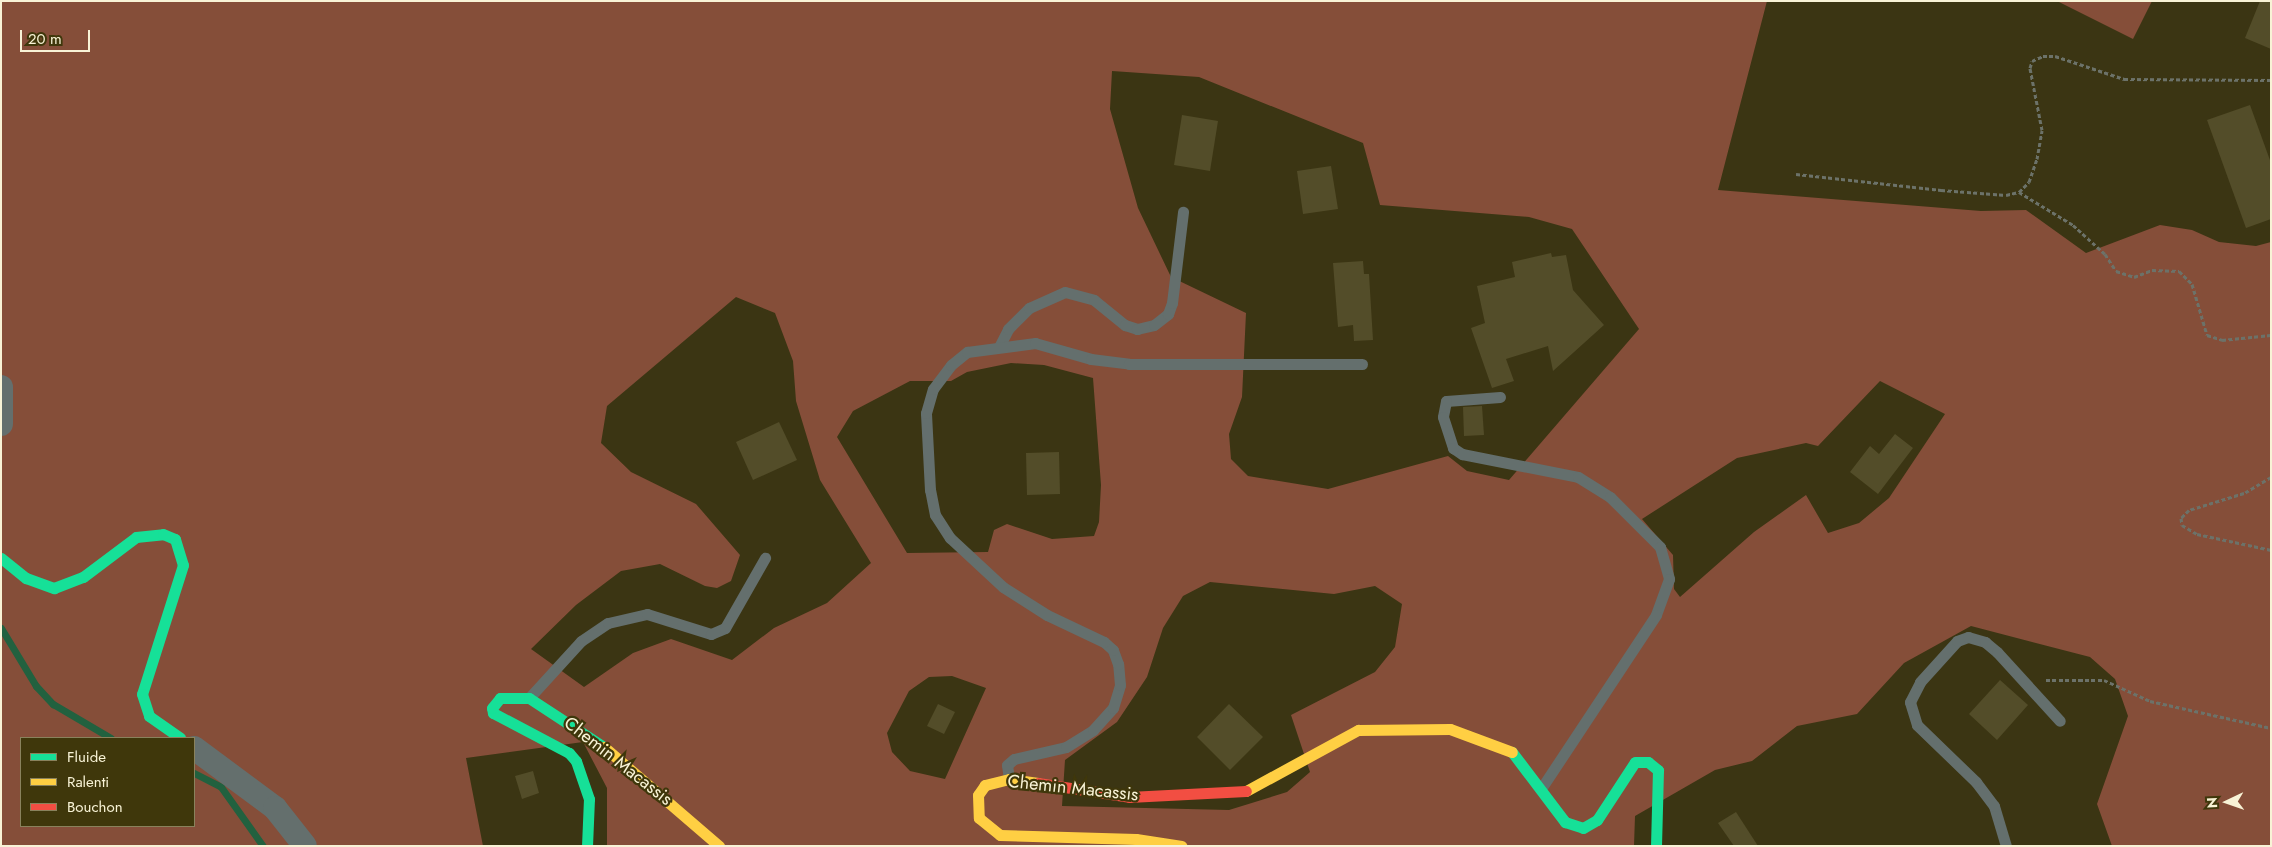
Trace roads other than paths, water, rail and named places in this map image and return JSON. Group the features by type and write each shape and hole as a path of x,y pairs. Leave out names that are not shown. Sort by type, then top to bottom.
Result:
{"street":[{"path":"1,387 1,424"},
{"path":"1,558 26,578 54,588 83,577 136,537 163,534 175,539 183,565 142,694 149,716 179,737"},
{"name":"Chemin Macassis","path":"587,846 589,799 576,761 569,753 493,714 492,708 500,698 528,698 589,734 719,846"},
{"name":"Chemin Macassis","path":"1181,846 1136,839 1000,834 979,818 978,795 985,785 1009,779 1129,797 1240,793 1266,783 1330,742 1358,730 1450,729 1513,752 1565,822 1583,828 1597,820 1635,762 1648,762 1658,770 1656,846"},
{"path":"195,749 275,808 305,846"}],"lane":[{"path":"1000,345 1008,329 1029,308 1065,292 1094,300 1125,325 1138,329 1154,325 1168,314 1172,303 1182,212"},
{"path":"1009,779 1008,765 1014,759 1066,747 1093,730 1113,708 1120,685 1116,657 1104,642 1047,615 1003,587 950,538 935,516 930,490 926,414 933,388 968,352 1000,345 1035,343 1091,359 1129,364 1362,364"},
{"path":"1500,397 1446,401 1443,417 1453,448 1462,454 1578,477 1610,497 1660,546 1669,579 1656,615 1541,789"},
{"path":"528,698 582,640 608,623 647,614 710,634 725,628 765,558"},
{"path":"2006,846 1994,806 1976,782 1917,725 1910,702 1932,668 1957,641 1968,637 1985,642 2060,721"}],"waterway":[{"path":"1,628 36,686 53,704 109,737"},
{"path":"195,774 221,787 263,846"}]}
